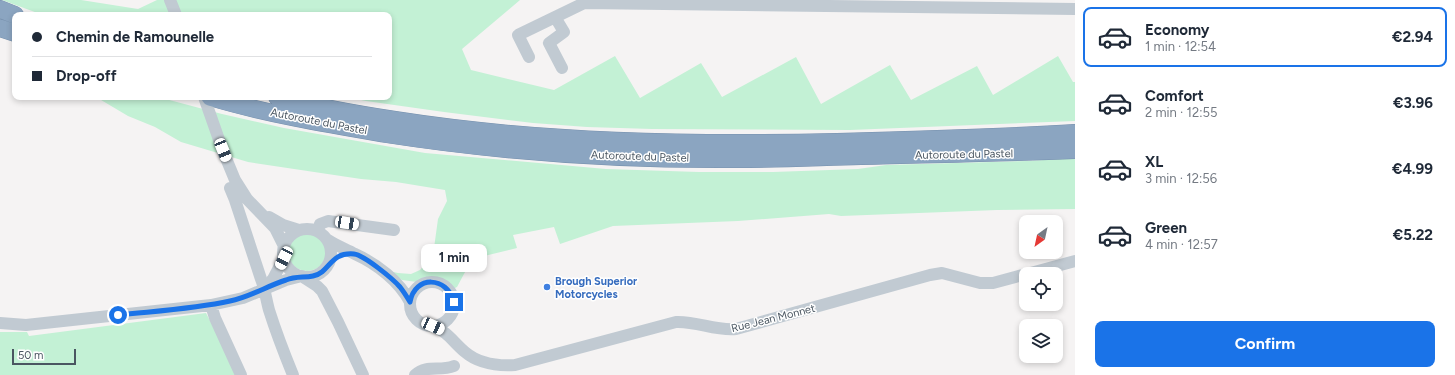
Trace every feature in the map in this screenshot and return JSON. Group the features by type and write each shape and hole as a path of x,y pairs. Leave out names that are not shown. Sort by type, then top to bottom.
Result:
{"highway":[{"path":"0,9 12,14"},
{"path":"0,28 12,32"},
{"name":"Autoroute du Pastel","path":"222,100 293,117 430,141 573,154 738,159 1075,150"},
{"name":"Autoroute du Pastel","path":"291,100 352,113 477,132 591,140 672,143 772,143 999,138 1075,133"}],"street":[{"path":"529,57 518,35 584,3 653,2 1075,9"},
{"path":"555,17 564,32 549,43 562,68"},
{"path":"205,100 221,145 240,189 247,199 275,228 284,252 286,263 292,271 302,276 322,291 363,375"},
{"path":"230,188 265,288 265,297 280,345 293,375"},
{"path":"259,210 277,222 299,230 310,229 318,231 337,246 356,254 393,279 410,286 419,286"},
{"path":"318,231 320,224 328,221 394,230"},
{"path":"265,288 273,279 288,238 299,230"},
{"path":"328,240 331,249 326,288 338,322"},
{"path":"0,323 26,325 211,305 243,298 286,280 302,276 316,276 340,256 356,254"},
{"name":"Rue Jean Monnet","path":"1053,267 1075,261"},
{"name":"Rue Jean Monnet","path":"433,326 443,330 465,352 477,360 503,366 515,365 676,322 687,321 716,328 736,330 930,275 942,273 980,283 993,283 1019,276"},
{"path":"393,279 410,302 412,313 418,321 423,324 433,326 442,323 449,318 452,313 454,302 450,291 446,287 435,282 424,283 419,286 412,293 410,302"},
{"path":"211,305 215,318 241,375"},
{"path":"449,318 455,342"},
{"path":"415,375 423,370 431,368 453,370 465,352"}],"green space":[{"path":"2,0 81,0 138,9 157,0 520,0 462,49 471,70 554,90 615,56 640,98 701,63 722,97 796,57 821,104 890,65 911,100 977,66 993,95 1058,56 1073,82 1075,82 1075,121 850,130 652,129 587,127 533,123 361,100 392,100 392,12 35,12"},
{"path":"101,100 169,100 284,128 425,153 606,169 699,172 773,172 858,169 886,165 1028,161 1075,158 1075,209 997,210 841,216 829,214 738,221 613,226 560,244 554,227 513,235 517,248 472,259 457,287 453,289 447,282 431,278 417,282 402,280 389,271 411,274 420,270 427,262 434,248 438,219 447,201 445,190 248,162 181,142 155,127 128,116"},
{"path":"303,233 311,233 318,236 323,241 326,252 323,263 318,268 311,271 303,271 296,268 291,263 288,256 288,248 291,241 296,236"},
{"path":"206,313 238,375 0,375 0,332 27,332 29,336"}],"place":[{"name":"Brough Superior Motorcycles","path":"547,287"}],"route":[{"path":"118,315 228,302 257,293 279,282 302,276 316,276 323,272 329,263 340,256 347,254 356,254 393,279 410,302 412,293 415,289 424,283 430,282 435,282 446,287 450,291 454,302"}]}
